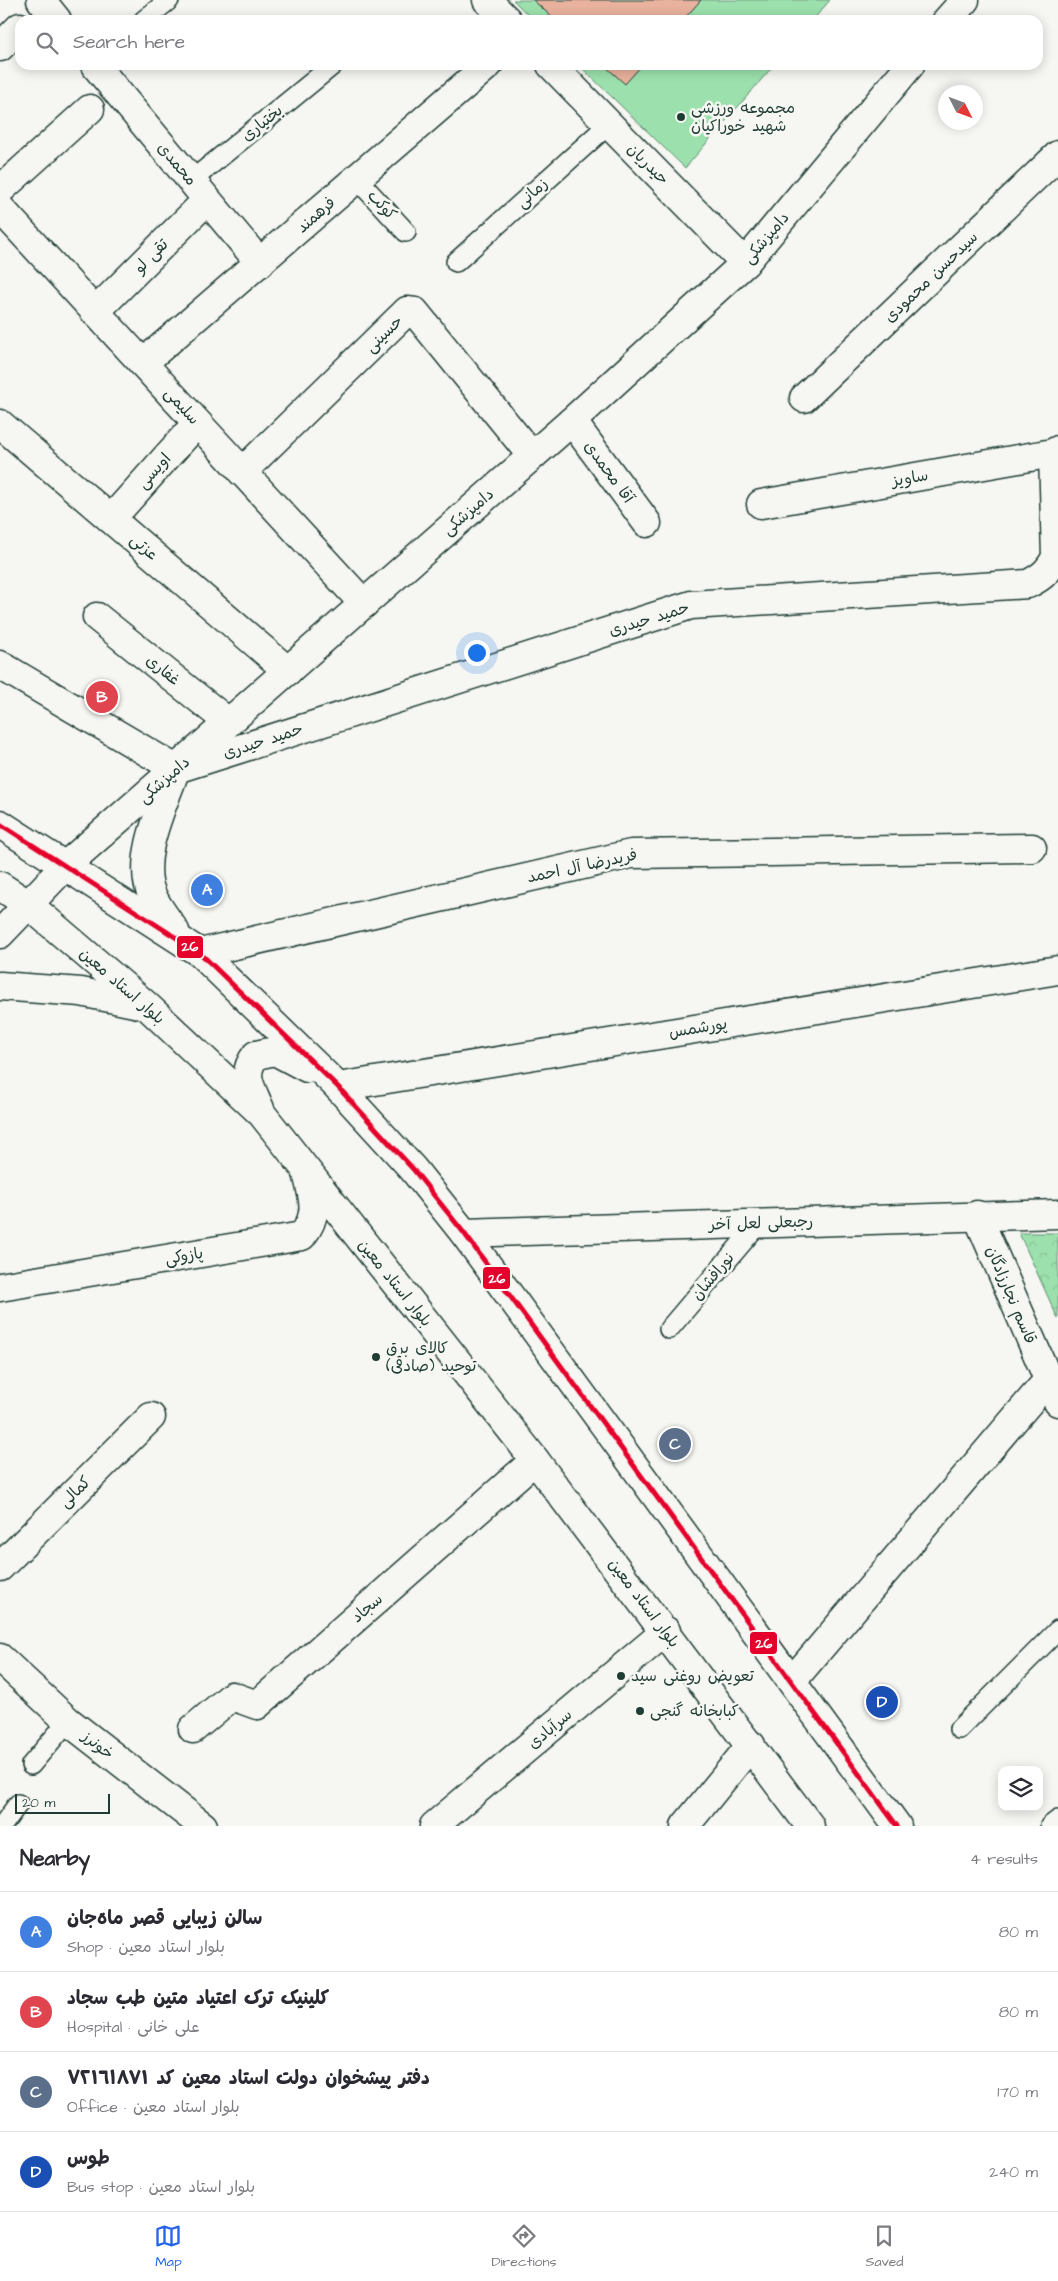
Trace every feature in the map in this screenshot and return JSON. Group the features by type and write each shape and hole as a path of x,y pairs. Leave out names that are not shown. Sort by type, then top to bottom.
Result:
{"street":[{"path":"41,0 53,15"},
{"path":"487,0 501,15"},
{"path":"0,47 15,32"},
{"name":"محمدی","path":"99,70 260,263"},
{"name":"فرهمند","path":"143,364 482,70"},
{"name":"حیدریان","path":"556,70 746,263"},
{"name":"دامپزشکی","path":"0,934 65,866 572,421 746,263 906,70"},
{"path":"0,190 90,108"},
{"name":"سیدحسن محمودی","path":"804,398 1058,155"},
{"name":"تقی لو","path":"95,312 199,190"},
{"name":"سلیمی","path":"0,208 364,604"},
{"name":"حسینی","path":"242,472 407,311 411,310 415,312 532,456"},
{"name":"آقا محمدی","path":"572,421 647,523"},
{"name":"اویسی","path":"111,519 197,423"},
{"name":"عزتی","path":"3,432 111,519 288,671"},
{"name":"ساویز","path":"761,504 1056,452"},
{"name":"حمید حیدری","path":"176,769 690,605 1028,584 1041,578 1050,569 1056,557 1056,452"},
{"name":"غفاری","path":"97,617 228,722"},
{"path":"0,665 176,769 149,849 147,867 148,882 152,896 190,946 338,1087 413,1169 464,1233 897,1826"},
{"path":"0,824 190,946"},
{"name":"فریدرضا آل احمد","path":"190,946 631,854 1032,848"},
{"name":"بلوار استاد معین","path":"0,886 29,905 147,1006 262,1114 535,1460 666,1631 810,1826"},
{"name":"پورشمس","path":"338,1087 1058,970"},
{"path":"0,986 81,992 147,1006"},
{"path":"262,1114 247,1075 247,1069 256,1055 270,1051 281,1053 338,1087"},
{"name":"پازوکی","path":"0,1287 302,1236 311,1226 314,1211 307,1173"},
{"name":"رجبعلی لعل آخر","path":"464,1233 977,1215 1058,1214"},
{"name":"قاسم نجارزادگان","path":"977,1215 1053,1391"},
{"path":"792,1681 1053,1391"},
{"name":"کمالی","path":"0,1566 151,1417"},
{"name":"سجاد","path":"193,1729 232,1696 257,1705 535,1460"},
{"name":"سرآبادی","path":"434,1826 666,1631"},
{"name":"خونرز","path":"0,1658 68,1721 203,1826"},
{"path":"685,1826 751,1745"}],"lane":[{"path":"150,15 169,0"},
{"name":"بختیاری","path":"199,190 328,70"},
{"name":"زمانی","path":"456,262 609,124"},
{"name":"کوکب","path":"357,179 406,232"},
{"name":"نورافشان","path":"669,1329 758,1224"},
{"path":"959,1729 1058,1630"},
{"path":"31,1765 68,1721"},
{"path":"2,1826 18,1804"},
{"path":"1050,1826 1058,1820"}],"green space":[{"path":"513,0 830,0 817,15 528,15"},
{"name":"مجموعه ورزشی شهید خوراکیان","path":"584,70 770,70 685,168"},
{"path":"1019,1233 1058,1233 1058,1319"}],"building":[{"path":"533,0 701,0 688,15 550,15"},
{"path":"610,70 638,70 625,84"}],"transit line":[{"name":"26","path":"0,824 200,953 338,1087 413,1169 464,1233 897,1826"}],"place":[{"name":"مجموعه ورزشی شهید خوراکیان","path":"681,117"},
{"name":"کلینیک ترک اعتیاد متین طب سجاد","path":"102,697"},
{"name":"سالن زیبایی قصر ماه‌جان","path":"207,890"},
{"name":"کالای برق توحید (صادقی)","path":"376,1357"},
{"name":"دفتر پيشخوان دولت استاد معين كد ٧٢١٦١٨٧١","path":"675,1444"},
{"name":"تعویض روغنی سید","path":"621,1676"},
{"name":"طوس","path":"882,1702"},
{"name":"کبابخانه گنجی","path":"640,1711"}]}
